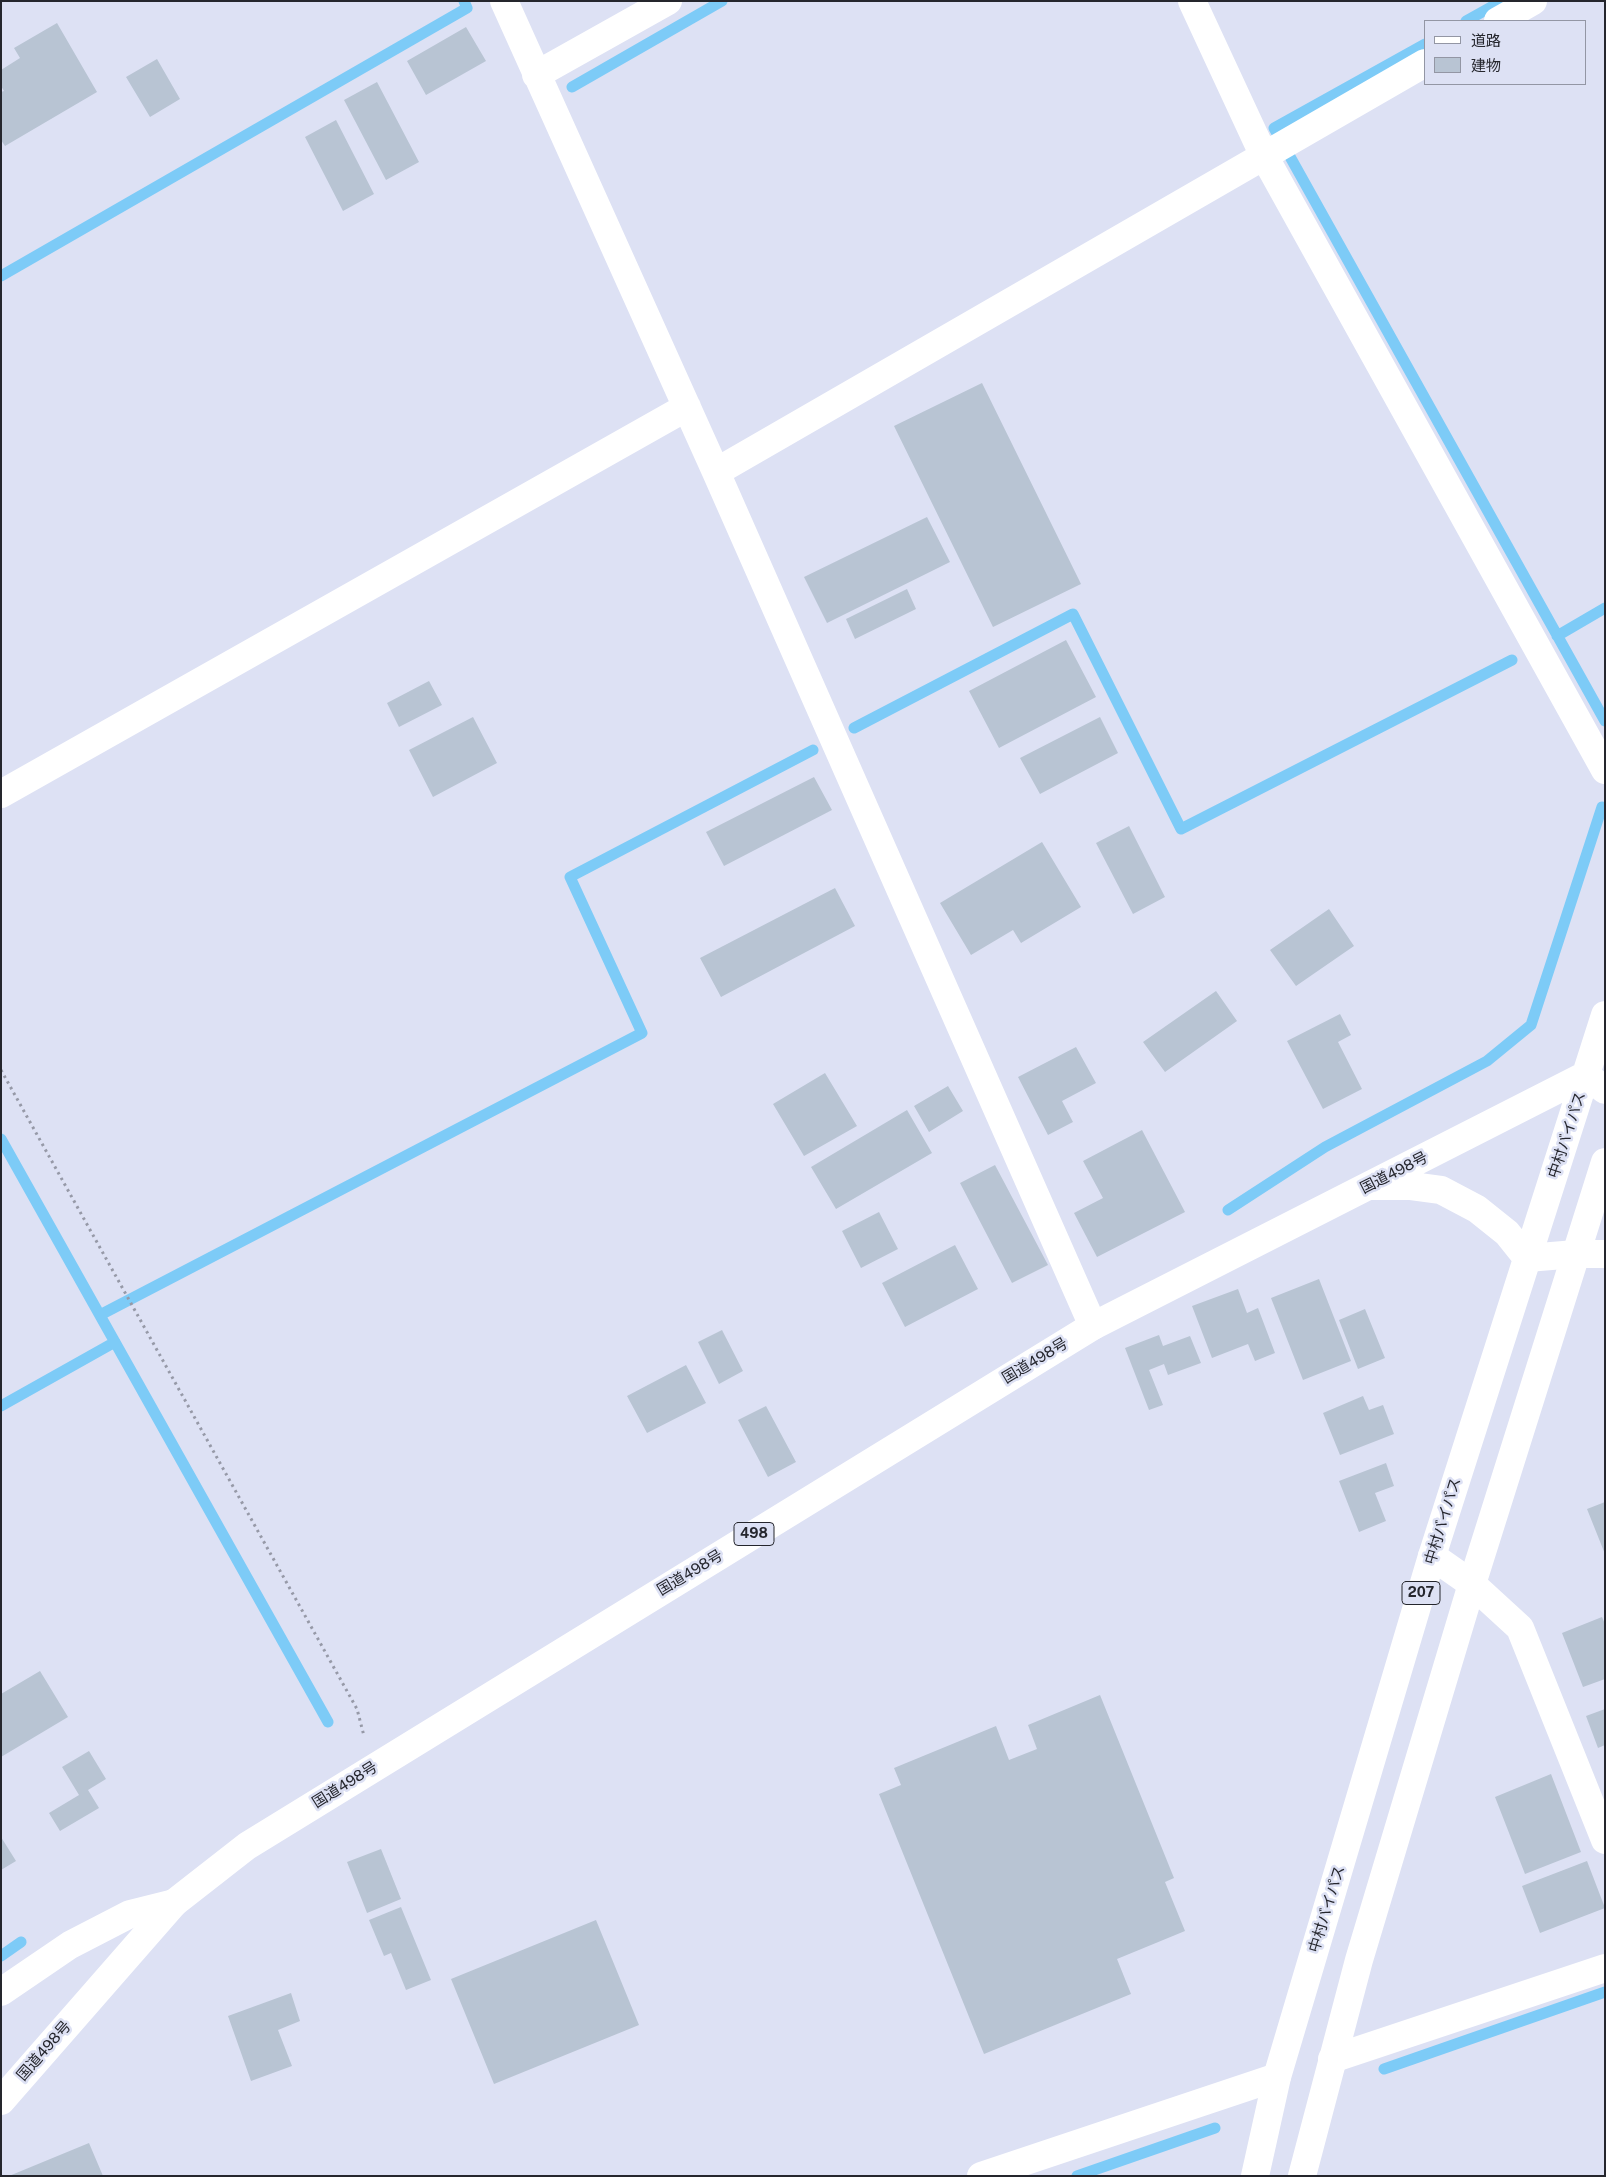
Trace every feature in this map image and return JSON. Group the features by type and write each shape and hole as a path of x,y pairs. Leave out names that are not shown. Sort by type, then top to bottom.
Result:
{"main road":[{"path":"504,1 716,472 1093,1326"},
{"path":"536,75 668,1"},
{"path":"1192,1 1276,147 1605,770"},
{"path":"1500,20 1533,1"},
{"path":"716,472 1276,147 1424,64"},
{"path":"1,794 687,408"},
{"name":"中村バイパス","path":"1255,2176 1277,2076 1432,1556 1527,1258 1598,1078 1605,1015"},
{"name":"国道498号","path":"1,2101 174,1903 247,1846 1093,1326 1368,1186 1598,1078"},
{"path":"1302,2176 1362,1951 1472,1584 1605,1162"},
{"path":"1368,1186 1411,1186 1441,1190 1477,1210 1506,1233 1527,1258 1605,1254"},
{"path":"1432,1556 1472,1584 1520,1628 1605,1840"},
{"path":"1,1992 70,1944 130,1914 174,1903"},
{"path":"1332,2059 1605,1968"},
{"path":"981,2176 1277,2076"}],"path":[{"path":"1,1070 356,1708 373,1767"}],"building":[{"path":"57,23 97,92 5,146 1,140 1,92 4,91 1,86 1,70 20,58 14,48"},
{"path":"466,27 486,61 426,95 407,61"},
{"path":"157,59 180,99 150,117 126,77"},
{"path":"377,82 419,162 386,180 344,100"},
{"path":"336,120 374,194 343,211 305,137"},
{"path":"982,383 1081,584 993,627 894,426"},
{"path":"927,517 950,562 827,623 804,577"},
{"path":"907,589 916,609 855,639 846,619"},
{"path":"1066,640 1096,697 999,748 969,691"},
{"path":"429,681 442,705 399,727 387,703"},
{"path":"473,717 497,763 433,797 409,750"},
{"path":"1100,717 1118,753 1040,794 1020,758"},
{"path":"814,777 832,810 724,866 706,832"},
{"path":"1129,826 1165,897 1133,914 1096,843"},
{"path":"1042,842 1081,907 1021,943 1013,930 971,955 940,903"},
{"path":"835,888 855,926 721,997 700,958"},
{"path":"1329,909 1354,946 1296,986 1270,950"},
{"path":"1216,991 1237,1021 1165,1072 1143,1042"},
{"path":"1340,1014 1351,1035 1338,1042 1362,1089 1323,1109 1287,1041"},
{"path":"1076,1047 1096,1083 1062,1101 1073,1122 1048,1135 1018,1077"},
{"path":"825,1073 857,1126 804,1156 773,1104"},
{"path":"948,1086 963,1111 929,1132 914,1106"},
{"path":"907,1110 932,1153 836,1209 811,1167"},
{"path":"1142,1130 1185,1212 1097,1257 1074,1213 1103,1198 1083,1161"},
{"path":"995,1165 1048,1265 1012,1283 960,1183"},
{"path":"879,1212 898,1249 861,1268 842,1231"},
{"path":"955,1245 978,1289 905,1327 882,1283"},
{"path":"1319,1279 1351,1361 1303,1380 1271,1298"},
{"path":"1238,1289 1247,1313 1258,1308 1275,1353 1255,1361 1248,1344 1212,1358 1192,1306"},
{"path":"1365,1309 1385,1358 1358,1369 1339,1320"},
{"path":"722,1330 743,1371 719,1384 698,1342"},
{"path":"1159,1335 1163,1346 1190,1336 1201,1363 1168,1375 1164,1364 1149,1370 1163,1405 1149,1410 1125,1348"},
{"path":"686,1365 706,1403 647,1433 627,1396"},
{"path":"1363,1396 1369,1410 1383,1405 1394,1434 1340,1455 1323,1413"},
{"path":"766,1406 796,1462 768,1477 738,1420"},
{"path":"1386,1463 1394,1486 1375,1493 1386,1521 1359,1532 1339,1481"},
{"path":"1605,1502 1605,1554 1587,1509"},
{"path":"1602,1617 1605,1624 1605,1679 1583,1687 1562,1633"},
{"path":"40,1671 68,1717 1,1757 1,1694"},
{"path":"1100,1695 1174,1878 1165,1882 1185,1931 1117,1959 1131,1994 984,2054 879,1794 901,1785 894,1768 996,1726 1009,1760 1037,1749 1028,1725"},
{"path":"1605,1709 1605,1745 1598,1748 1586,1716"},
{"path":"89,1751 106,1779 88,1790 99,1808 60,1831 49,1813 79,1795 62,1767"},
{"path":"1551,1774 1581,1852 1525,1874 1495,1797"},
{"path":"1,1837 16,1861 1,1870"},
{"path":"381,1849 401,1899 367,1913 347,1862"},
{"path":"1587,1861 1605,1908 1540,1933 1522,1886"},
{"path":"401,1907 431,1980 406,1990 391,1953 384,1956 369,1920"},
{"path":"596,1920 639,2025 494,2084 451,1979"},
{"path":"291,1993 300,2021 278,2030 292,2066 251,2081 228,2016"},
{"path":"89,2143 103,2176 9,2176"}],"waterway":[{"path":"1,276 467,8 464,1"},
{"path":"572,87 722,1"},
{"path":"1468,20 1502,1"},
{"path":"1424,45 1274,128 1605,721"},
{"path":"1557,636 1605,608"},
{"path":"854,728 1073,614 1181,829 1512,660"},
{"path":"100,1315 642,1033 570,877 813,750"},
{"path":"1228,1210 1325,1147 1487,1061 1531,1025 1602,807"},
{"path":"1,1139 328,1722"},
{"path":"1,1406 115,1342"},
{"path":"1,1956 21,1942"},
{"path":"1384,2069 1605,1992"},
{"path":"1077,2176 1215,2128"}]}
